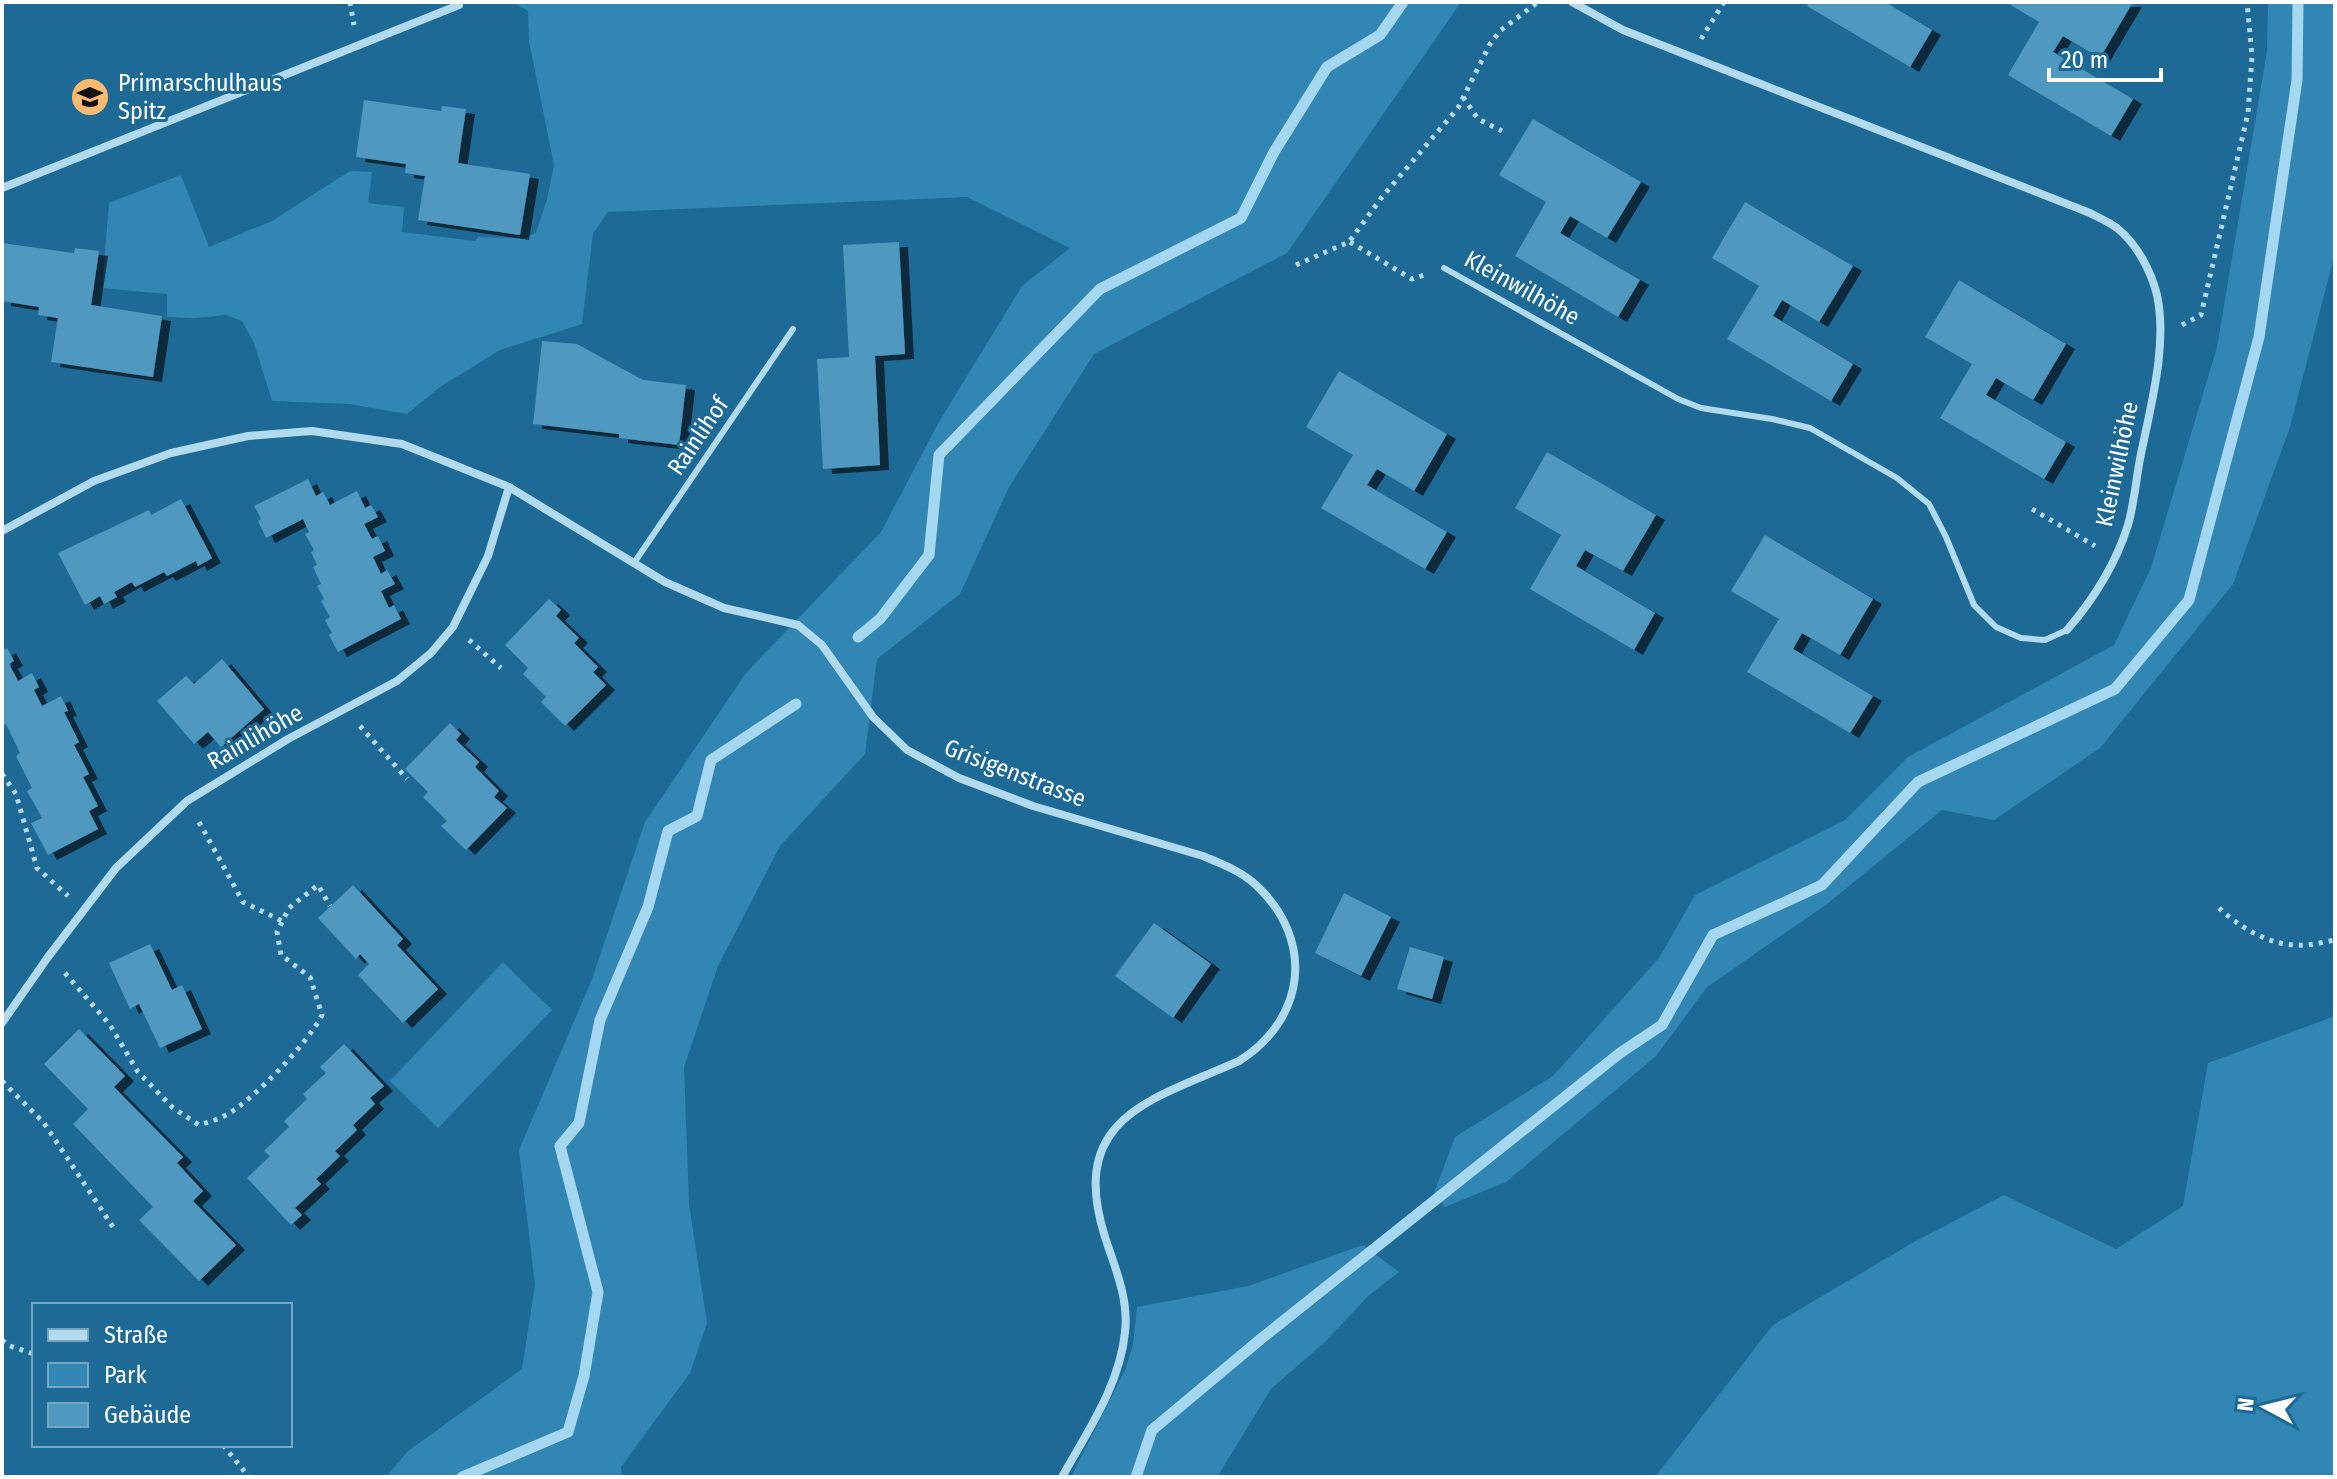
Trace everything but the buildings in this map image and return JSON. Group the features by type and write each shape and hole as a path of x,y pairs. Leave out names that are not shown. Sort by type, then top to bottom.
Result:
{"street":[{"name":"Kleinwilhöhe","path":"1572,2 1623,30 2090,213 2125,237 2139,255 2156,295 2160,335 2153,390 2128,525 2087,607 2067,630"},
{"path":"2,188 459,5"},
{"name":"Grisigenstrasse","path":"2,531 94,481 171,453 248,436 312,431 402,444 509,487 665,582 724,608 798,625 822,645 873,717 907,750 959,778 1033,806 1188,852 1227,866 1255,884 1280,913 1294,944 1295,980 1286,1011 1267,1040 1239,1061 1138,1106 1117,1124 1102,1149 1096,1200 1099,1219 1123,1293 1125,1332 1109,1390 1062,1477"},
{"name":"Rainlihöhe","path":"2,1023 116,868 187,801 288,739 397,681 431,653 453,627 488,556 509,487"}],"lane":[{"name":"Kleinwilhöhe","path":"1444,268 1678,399 1701,408 1810,428 1897,478 1929,504 1974,605 1996,627 2021,638 2045,640 2067,630"},
{"name":"Rainlihof","path":"634,563 793,329"}],"path":[{"path":"350,2 352,16"},
{"path":"1296,265 1349,242 1382,197 1458,108 1490,44 1501,30 1538,2"},
{"path":"1699,43 1724,2"},
{"path":"2177,327 2201,315 2248,113 2252,56 2247,2"},
{"path":"1463,97 1478,119 1502,131"},
{"path":"1349,242 1397,270"},
{"path":"2032,509 2114,557"},
{"path":"453,627 501,668"},
{"path":"359,725 407,779"},
{"path":"2,774 16,794 37,868 83,910"},
{"path":"204,831 243,902 282,921"},
{"path":"48,957 110,1025 138,1072 173,1108 199,1125 226,1115 255,1095 314,1030 322,1015 310,977 281,955 277,932 289,908 318,885 330,906"},
{"path":"2219,908 2233,922 2271,940 2297,945 2335,940"},
{"path":"2,1081 44,1123 113,1227"},
{"path":"2,1340 32,1353"},
{"path":"225,1447 249,1477"}],"green space":[{"path":"512,2 1461,2 1287,253 1094,354 1009,487 960,594 877,659 865,754 780,846 718,966 684,1067 689,1204 707,1323 690,1373 621,1467 622,1477 386,1477 408,1451 522,1369 535,1285 519,1150 592,979 645,822 746,673 881,532 939,422 1022,286 1070,248 967,197 608,212 593,233 582,324 500,350 440,387 407,414 349,404 272,401 254,343 242,321 226,315 167,317 167,294 102,288 109,203 181,175 209,247 272,221 350,171 372,172 368,203 404,207 402,232 475,241 478,237 525,238 536,233 554,165 529,41 528,11"},
{"path":"2268,2 2335,2 2335,253 2290,427 2233,584 2100,748 1994,820 1942,810 1827,904 1707,987 1656,1056 1506,1182 1445,1207 1434,1193 1455,1137 1553,1076 1659,958 1695,895 1845,820 1908,757 2114,645 2151,568 2217,347 2267,51"},
{"path":"503,962 552,1010 438,1128 390,1081"},
{"path":"2335,1016 2335,1477 1655,1477 1773,1325 1914,1242 2004,1195 2116,1249 2183,1206 2208,1063"},
{"path":"1363,1245 1399,1272 1368,1296 1327,1340 1271,1389 1217,1477 1071,1477 1126,1368 1133,1344 1137,1307 1248,1286"}],"waterway":[{"path":"858,637 880,619 929,555 939,455 1100,289 1241,218 1274,152 1327,67 1380,35 1403,2"},
{"path":"1136,1477 1152,1430 1262,1338 1620,1053 1662,1025 1713,935 1822,885 1918,782 2115,689 2189,600 2259,337 2297,80 2298,2"},
{"path":"462,1477 568,1432 584,1376 598,1292 560,1146 579,1123 600,1020 648,907 668,831 697,816 711,760 796,704"}],"place":[{"name":"Primarschulhaus Spitz","path":"90,97"}]}
